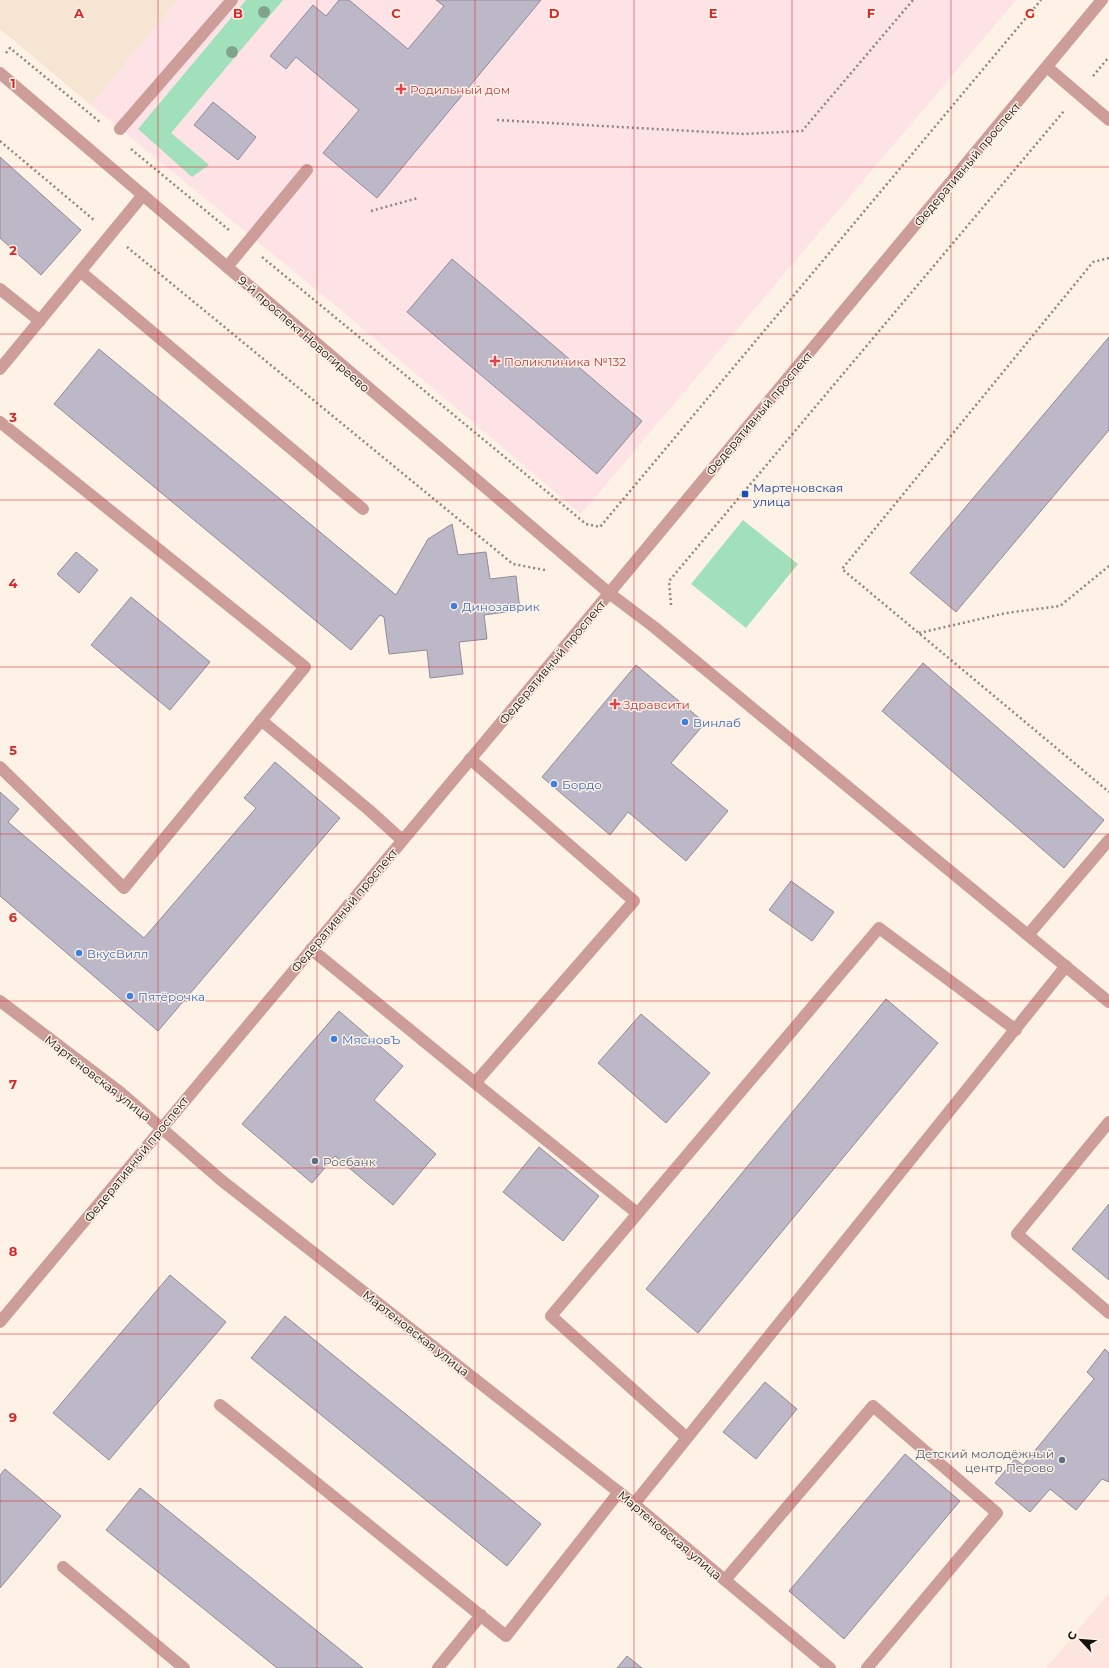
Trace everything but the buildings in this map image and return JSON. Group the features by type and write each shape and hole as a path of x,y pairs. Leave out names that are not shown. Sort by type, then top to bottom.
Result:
{"street":[{"path":"120,129 232,0"},
{"name":"Федеративный проспект","path":"0,1322 1102,0"},
{"path":"1047,67 1109,120"},
{"name":"9-й проспект Новогиреево","path":"0,73 609,593 654,627 1109,1002"},
{"path":"226,267 307,170"},
{"path":"0,370 143,196"},
{"path":"80,272 363,509"},
{"path":"0,289 40,321"},
{"path":"0,422 304,667 124,888 0,766"},
{"path":"261,720 402,840"},
{"path":"470,759 634,901 475,1082"},
{"path":"1028,934 1109,840"},
{"path":"687,1438 551,1316 879,928 1016,1030"},
{"path":"311,949 637,1213"},
{"path":"634,1504 1066,966"},
{"name":"Мартеновская улица","path":"0,1001 120,1092 221,1180 634,1504 830,1668"},
{"path":"1109,1122 1017,1234 1109,1313"},
{"path":"220,1405 506,1636 619,1492"},
{"path":"725,1580 873,1406 996,1513 867,1668"},
{"path":"63,1567 184,1668"},
{"path":"438,1668 481,1615"}],"path":[{"path":"496,120 744,134 802,131 912,0"},
{"path":"131,148 586,524 600,527 1041,0"},
{"path":"5,54 10,48 100,123"},
{"path":"671,605 669,581 1109,57"},
{"path":"0,141 513,564 545,570"},
{"path":"371,211 418,198"},
{"path":"1109,258 1093,262 842,569 1109,792"},
{"path":"919,633 1006,613 1060,606 1109,566"}],"shaded area":[{"path":"0,0 178,0 91,105 0,29"},
{"path":"178,0 1016,0 581,514 330,301 91,105"},
{"path":"1109,1593 1109,1668 1046,1668"}],"green space":[{"path":"246,0 283,0 171,133 209,165 192,177 138,129"},
{"path":"743,520 798,564 746,628 691,584"}],"place":[{"name":"Родильный дом","path":"401,89"},
{"name":"Поликлиника №132","path":"495,361"},
{"name":"Мартеновская улица","path":"745,494"},
{"name":"Динозаврик","path":"454,606"},
{"name":"Здравсити","path":"615,704"},
{"name":"Винлаб","path":"685,722"},
{"name":"Бордо","path":"554,784"},
{"name":"ВкусВилл","path":"79,953"},
{"name":"Пятёрочка","path":"130,996"},
{"name":"МясновЪ","path":"334,1039"},
{"name":"Росбанк","path":"315,1161"},
{"name":"Детский молодёжный центр Перово","path":"1062,1460"}]}
